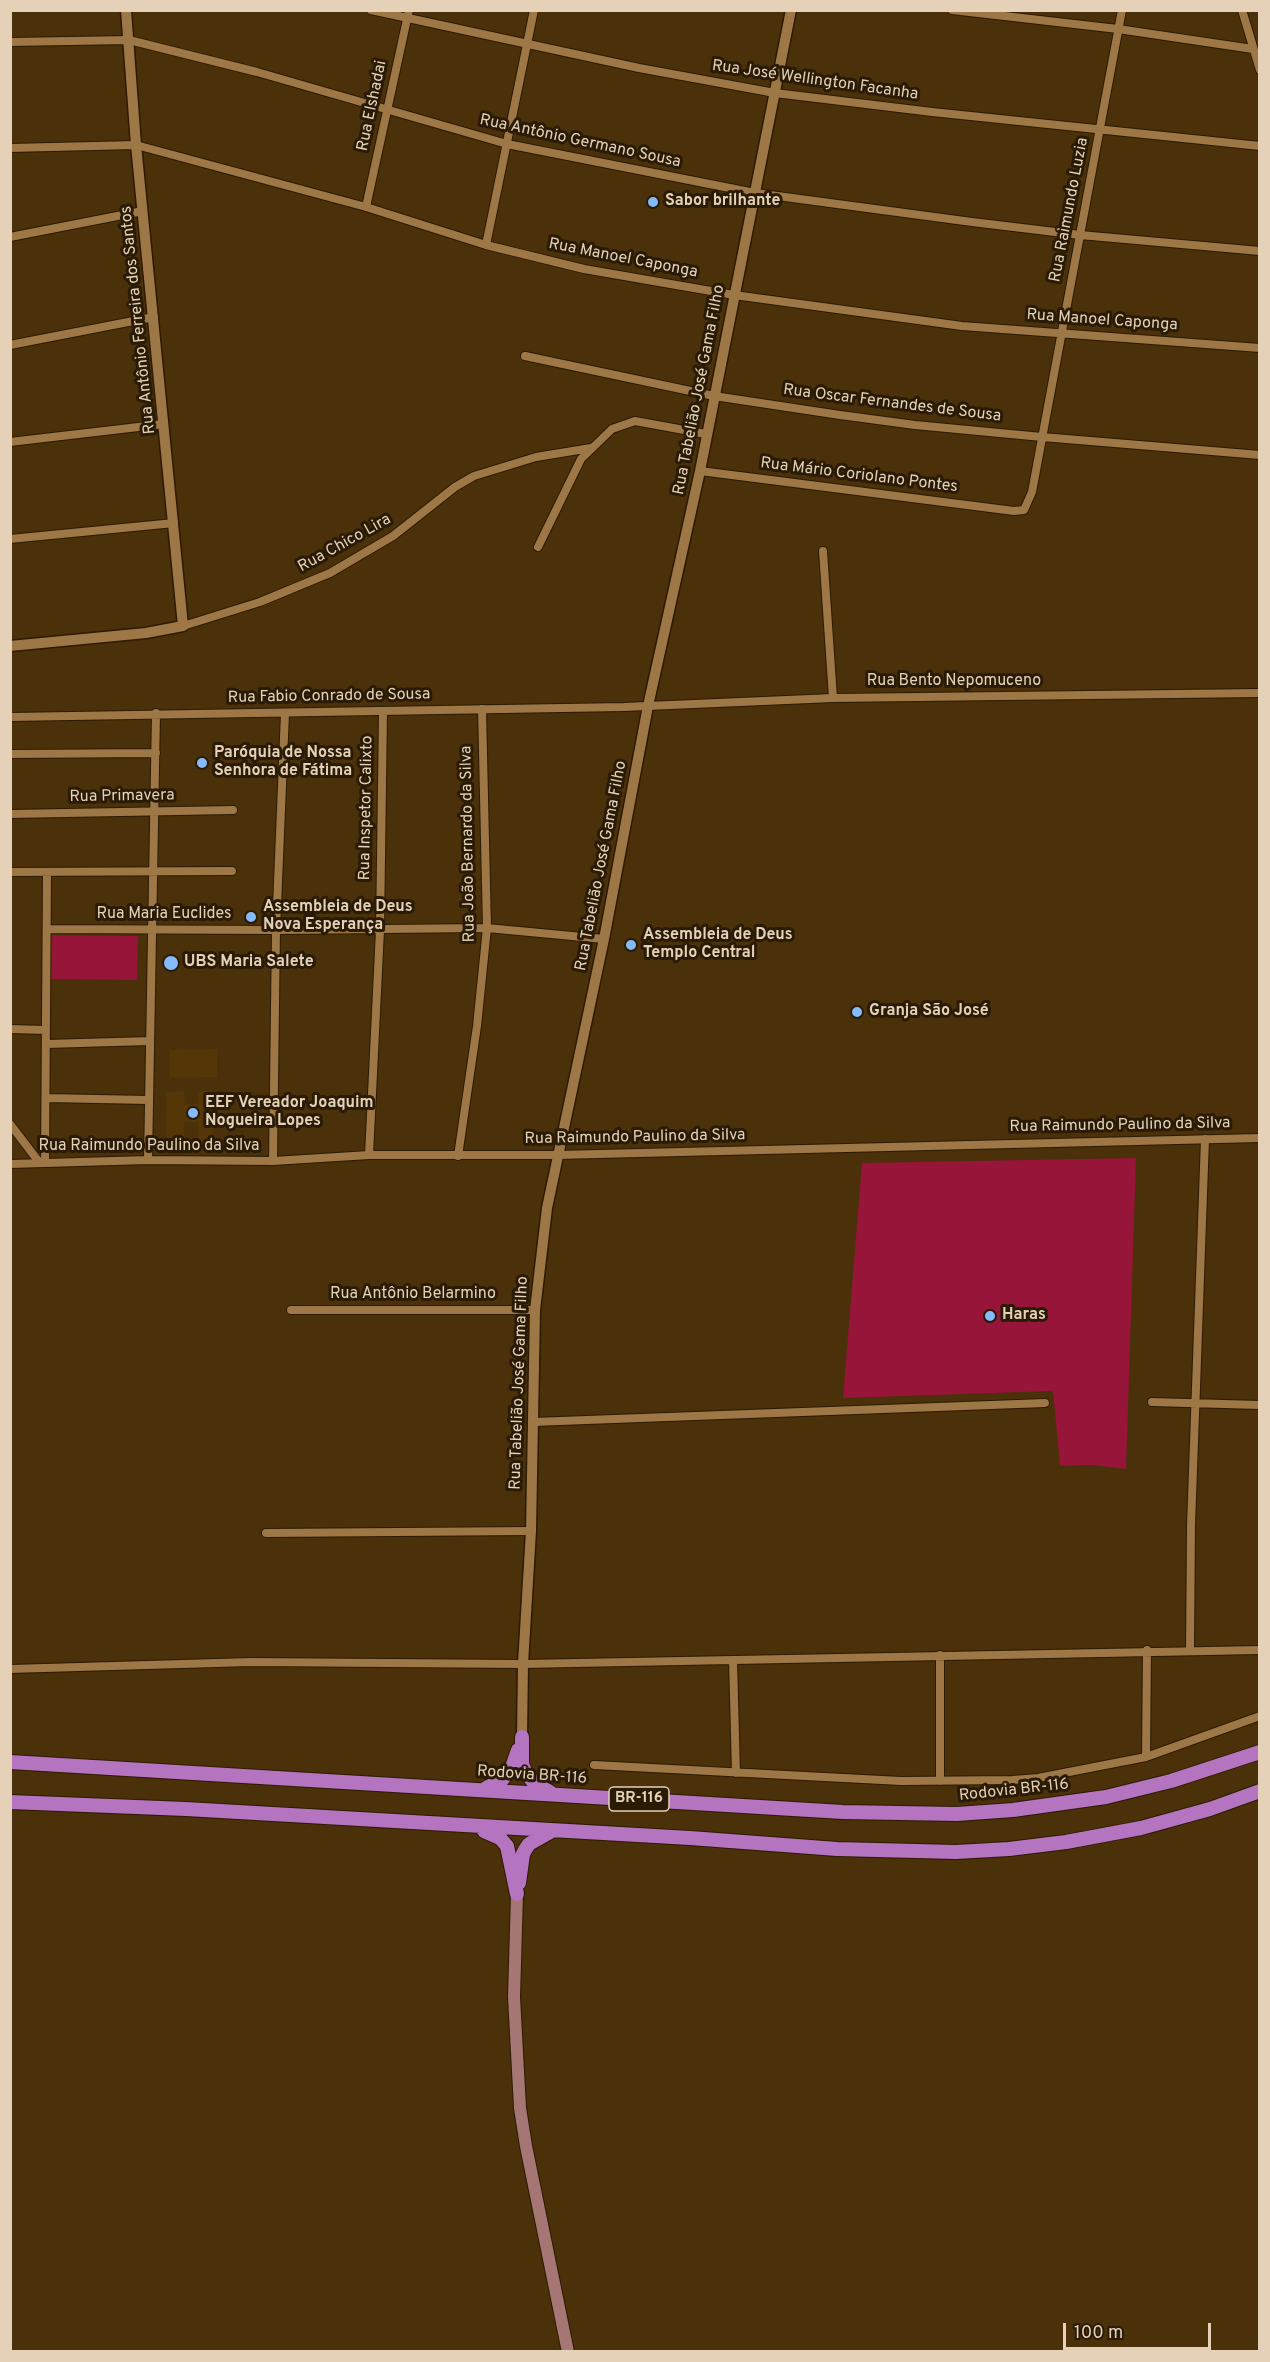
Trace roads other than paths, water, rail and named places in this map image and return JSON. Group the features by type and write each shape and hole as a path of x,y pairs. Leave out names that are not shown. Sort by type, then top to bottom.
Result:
{"highway":[{"path":"484,1789 502,1780 512,1767 522,1737"},
{"path":"522,1737 522,1764 525,1771 534,1783 551,1793"},
{"name":"Rodovia BR-116","path":"10,1762 843,1812 983,1813 1072,1803 1143,1788 1204,1772 1260,1752"},
{"name":"BR-116","path":"10,1802 186,1809 837,1849 979,1851 1066,1842 1141,1828 1210,1809 1260,1791"},
{"path":"474,1826 500,1838 507,1846 517,1894"},
{"path":"517,1894 523,1854 529,1844 552,1831"}],"main road":[{"path":"517,1894 514,1997 519,2097 526,2146 568,2352"}],"street":[{"name":"Rua Antônio Ferreira dos Santos","path":"126,10 136,146 183,626"},
{"name":"Rua José Wellington Facanha","path":"371,10 409,14 527,44 639,68 775,93 932,112 1260,146"},
{"path":"486,245 534,10"},
{"name":"Rua Tabelião José Gama Filho","path":"522,1737 523,1664 531,1531 535,1310 540,1258 557,1155 604,939 648,706 700,471 791,10"},
{"path":"952,10 1118,29 1253,49"},
{"name":"Rua Raimundo Luzia","path":"1014,511 1024,510 1030,500 1122,10"},
{"path":"1242,10 1260,70"},
{"name":"Rua Elshadai","path":"366,207 409,14"},
{"name":"Rua Antônio Germano Sousa","path":"10,42 129,40 388,108 507,144 755,193 1080,235 1260,251"},
{"name":"Rua Manoel Caponga","path":"10,148 136,146 366,207 486,245 584,269 734,295 962,326 1260,348"},
{"path":"10,237 143,211"},
{"path":"10,345 154,316"},
{"name":"Rua Oscar Fernandes de Sousa","path":"525,356 714,396 915,425 1260,455"},
{"path":"538,547 581,459 612,429 635,421 706,434"},
{"path":"10,442 164,424"},
{"name":"Rua Chico Lira","path":"10,646 146,633 183,626 260,602 330,573 393,536 455,487 474,476 513,462 591,448"},
{"name":"Rua Mário Coriolano Pontes","path":"700,471 1014,511"},
{"path":"10,539 174,523"},
{"path":"823,551 833,698"},
{"name":"Rua Bento Nepomuceno","path":"648,706 833,698 1260,693"},
{"name":"Rua Fabio Conrado de Sousa","path":"10,717 648,706"},
{"name":"Rua João Bernardo da Silva","path":"458,1156 477,1026 487,928 482,709"},
{"name":"Rua Inspetor Calixto","path":"369,1155 380,930 383,712"},
{"path":"148,1160 156,713"},
{"path":"273,1161 276,930 285,713"},
{"path":"10,754 156,753"},
{"name":"Rua Primavera","path":"10,814 233,810"},
{"path":"10,872 232,871"},
{"path":"42,1162 46,1098 47,873"},
{"name":"Rua Maria Euclides","path":"47,929 487,928 604,939"},
{"path":"10,1029 46,1030"},
{"path":"46,1044 150,1041"},
{"path":"46,1098 149,1100"},
{"path":"10,1124 42,1162"},
{"name":"Rua Raimundo Paulino da Silva","path":"10,1164 148,1160 273,1161 369,1155 557,1155 1260,1138"},
{"path":"1190,1650 1191,1525 1197,1402 1204,1139"},
{"name":"Rua Antônio Belarmino","path":"291,1310 535,1310"},
{"path":"1152,1402 1260,1405"},
{"path":"533,1422 1045,1403"},
{"path":"266,1533 531,1531"},
{"path":"10,1669 251,1662 523,1664 1147,1650 1260,1650"},
{"path":"1146,1756 1147,1650"},
{"path":"940,1655 940,1781"},
{"path":"733,1660 736,1773"},
{"path":"594,1765 940,1781 1013,1780 1038,1778 1146,1756 1260,1716"}],"place":[{"name":"Sabor brilhante","path":"653,202"},
{"name":"Paróquia de Nossa Senhora de Fátima","path":"202,763"},
{"name":"Assembleia de Deus Nova Esperança","path":"251,917"},
{"name":"Assembleia de Deus Templo Central","path":"631,945"},
{"name":"UBS Maria Salete","path":"171,963"},
{"name":"Granja São José","path":"857,1012"},
{"name":"EEF Vereador Joaquim Nogueira Lopes","path":"193,1113"},
{"name":"Haras","path":"990,1316"}]}
